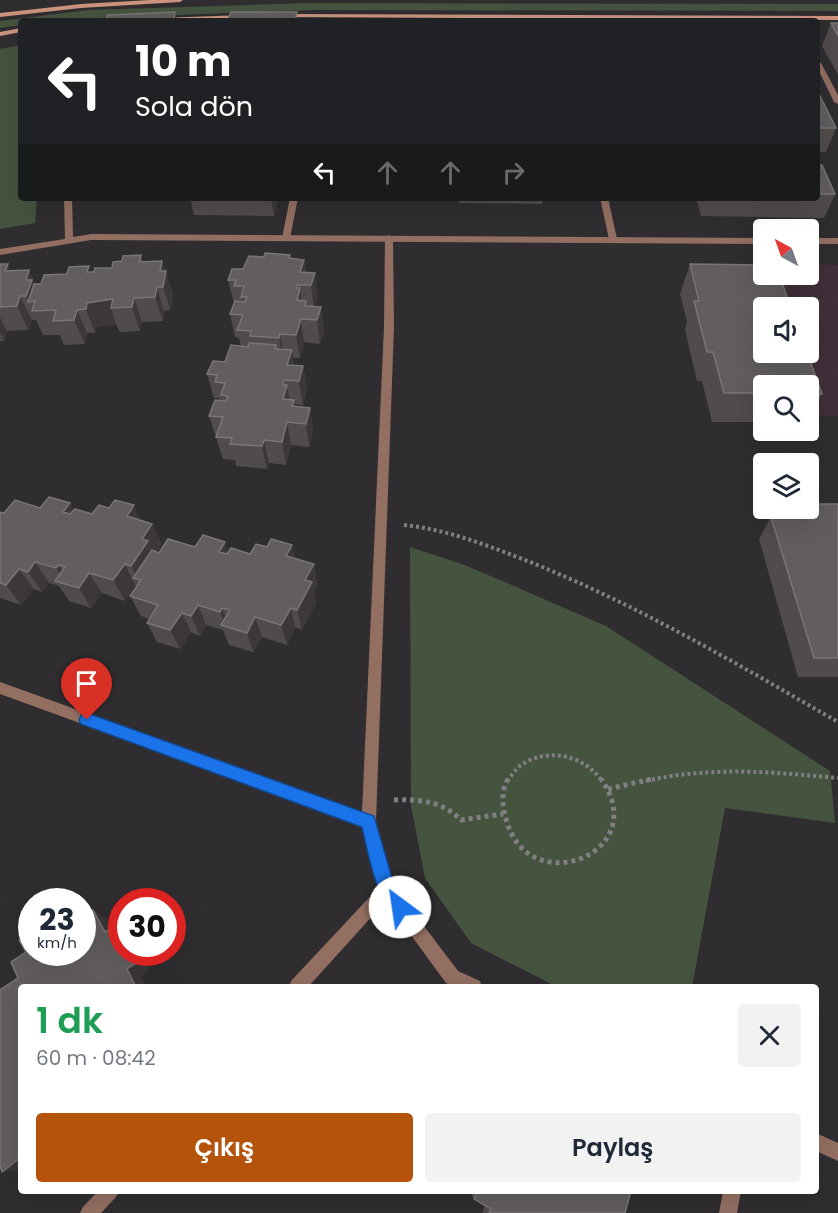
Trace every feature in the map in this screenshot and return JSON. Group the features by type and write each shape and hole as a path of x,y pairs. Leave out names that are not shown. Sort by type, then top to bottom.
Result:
{"main road":[{"path":"0,15 81,6 180,0"},
{"path":"280,16 566,18"},
{"path":"226,18 258,17"},
{"path":"820,18 838,18"},
{"path":"0,33 18,30"}],"street":[{"path":"820,67 838,102"},
{"path":"68,201 69,241"},
{"path":"286,238 293,201"},
{"path":"605,201 613,239"},
{"path":"0,252 91,237 753,241"},
{"path":"389,238 389,327 369,822 387,889 452,977 467,984"},
{"path":"819,241 838,241"},
{"path":"0,688 369,822"},
{"path":"300,984 387,889"},
{"path":"819,1143 838,1152"},
{"path":"89,1213 107,1194"},
{"path":"728,1213 731,1194"}],"path":[{"path":"381,525 435,530 555,571 618,599 683,633 838,722"},
{"path":"555,754 573,758 589,766 602,779 608,789 614,813 612,831 603,846 589,857 571,863 552,862 533,856 518,844 506,828 503,813 502,791 510,776 522,764 538,756 555,754"},
{"path":"608,789 675,774 750,770 838,778"},
{"path":"401,800 437,803 451,809 461,820 503,813"}],"shaded area":[{"path":"819,264 838,265 838,416 819,415 819,375 802,375 796,363 819,363 819,297 769,297 764,285 819,285"}],"green space":[{"path":"309,3 838,4 838,11 312,10 100,18 24,18 88,10"},
{"path":"18,19 18,25 0,28 0,21"},
{"path":"18,46 18,201 37,201 35,223 0,229 0,49"},
{"path":"410,547 465,565 606,626 830,771 835,823 725,808 693,984 551,984 471,943 425,878 411,806"}],"building":[{"path":"175,12 174,18 107,18 108,15"},
{"path":"231,12 297,12 296,18 228,18"},
{"path":"831,23 838,23 838,36"},
{"path":"820,96 836,128 820,128"},
{"path":"820,165 822,165 835,194 820,194"},
{"path":"265,253 290,255 289,258 304,260 300,272 315,273 311,285 297,285 296,288 300,288 297,300 306,301 305,306 321,307 317,320 301,319 296,335 280,334 279,338 250,336 251,331 237,330 243,315 230,314 235,301 245,302 247,297 241,297 244,286 234,286 236,280 228,280 232,269 243,269 249,256 264,257"},
{"path":"141,255 139,262 162,261 160,271 166,271 163,287 157,287 155,297 134,298 132,307 111,308 113,299 87,303 86,309 77,310 74,320 53,321 56,310 32,311 35,301 28,302 34,284 41,284 44,275 67,274 69,267 89,266 87,272 94,272 95,268 112,268 113,262 122,261 123,256"},
{"path":"0,264 8,264 5,271 29,270 26,280 32,280 26,296 20,296 17,306 0,307"},
{"path":"690,264 753,265 753,285 783,285 787,297 753,297 753,363 811,363 815,375 753,375 753,393 724,393 713,352 707,352 694,301 699,301"},
{"path":"249,343 276,345 275,349 292,350 287,365 303,366 299,381 284,380 283,385 287,385 283,399 294,400 292,406 310,408 306,424 287,422 282,442 264,440 262,446 230,444 232,438 216,437 223,417 209,416 215,400 226,401 228,396 221,395 225,383 215,382 217,375 207,374 213,361 225,362 231,345 248,347"},
{"path":"49,497 70,503 63,512 70,514 75,509 92,514 99,505 109,508 115,500 134,505 127,516 152,524 142,539 148,541 131,566 125,564 113,580 89,573 79,588 55,581 65,567 59,565 56,568 35,562 28,572 19,569 6,585 0,583 0,512 4,513 15,500 40,508"},
{"path":"819,504 838,504 838,658 814,658 772,519 819,519"},
{"path":"203,535 225,542 219,552 227,554 231,548 250,554 256,544 267,547 271,539 292,545 286,556 314,564 305,580 312,582 297,610 291,608 281,625 255,617 247,633 221,625 230,610 222,608 220,612 198,605 191,616 182,613 170,630 147,623 158,605 130,596 141,580 133,578 152,550 159,553 168,539 195,547"},
{"path":"96,916 105,932 108,930 108,966 132,966 127,969 134,984 18,984 18,1159 2,1172 0,1166 0,990 18,978 11,962 18,957 18,966 96,966"},
{"path":"476,1194 630,1194 625,1213 489,1213 491,1209 474,1199"}],"route":[{"path":"87,720 369,822 387,889 400,907"}]}
